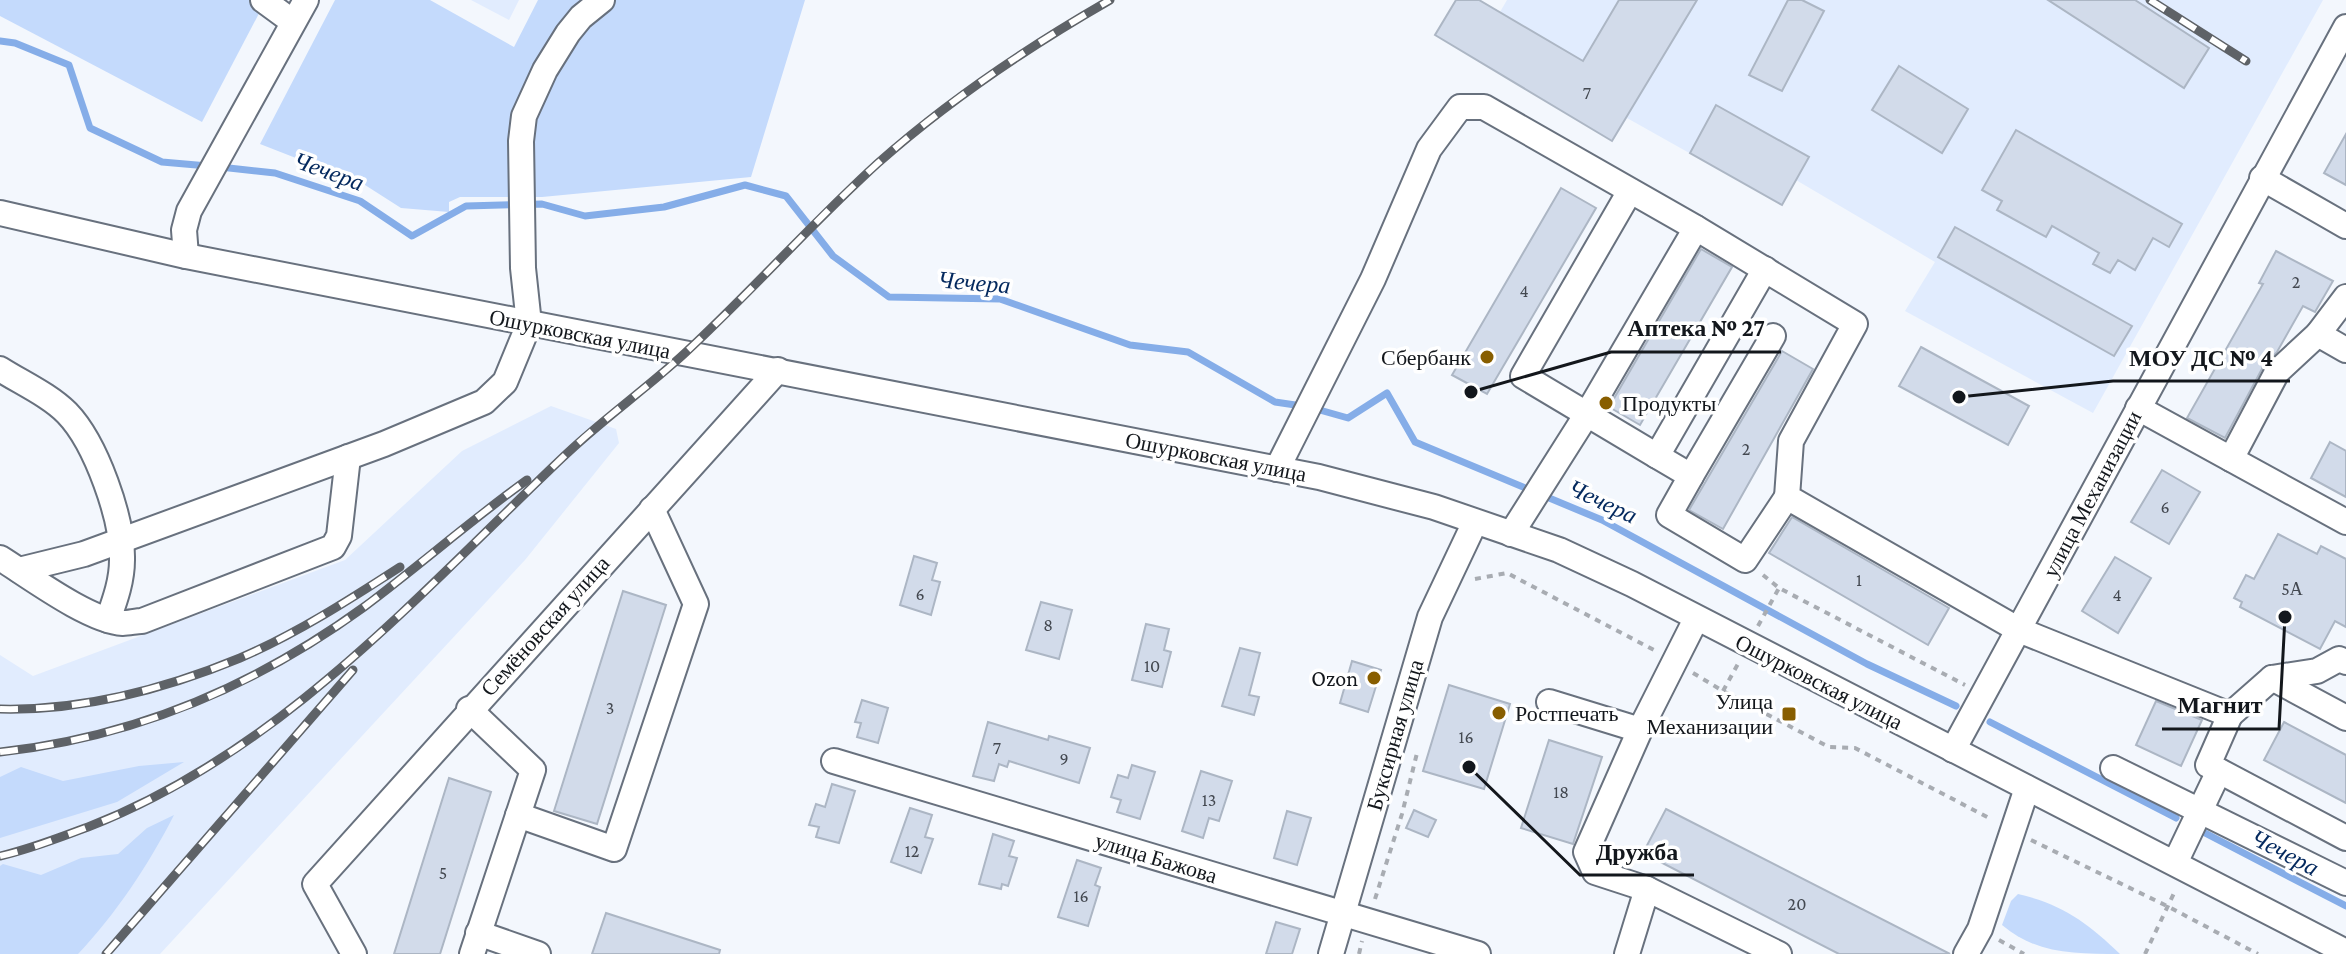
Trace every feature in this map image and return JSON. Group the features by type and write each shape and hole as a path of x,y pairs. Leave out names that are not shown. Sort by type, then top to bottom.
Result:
{"street":[{"path":"263,0 293,22"},
{"path":"186,256 184,230 189,211 306,0"},
{"path":"10,564 84,554 348,457 484,402 496,393 511,372 529,324 523,268 521,141 524,116 545,70 568,33 581,17 602,0"},
{"name":"улица Механизации","path":"1953,750 2346,27"},
{"path":"1277,469 1373,279 1429,149 1460,107 1484,107 1696,228 1855,324 1791,441 1787,497 1745,560 1669,515 1773,336"},
{"path":"2262,178 2346,226"},
{"path":"1630,191 1523,376 1691,476"},
{"name":"Ошурковская улица","path":"0,213 186,256 1277,469 1420,503 1559,550 1632,584 2346,952"},
{"path":"1511,534 1587,414 1696,228"},
{"path":"1657,456 1765,269"},
{"path":"2231,459 2277,372 2318,334 2346,297"},
{"path":"2318,334 2346,350"},
{"path":"0,369 67,413 86,440 96,462 122,539 119,584 108,620"},
{"name":"Семёновская улица","path":"354,954 315,884 469,709 778,370"},
{"path":"2138,408 2346,522"},
{"path":"10,564 66,600 108,620 123,623 142,621 333,547 339,536 348,457"},
{"path":"1787,497 2019,630 2230,715"},
{"path":"518,815 614,849 696,604 652,509"},
{"name":"Буксирная улица","path":"1331,954 1430,617 1475,522"},
{"path":"1696,619 1640,730 1586,852 1595,872 1647,889 1779,954"},
{"path":"2346,662 2339,659 2317,671 2272,678 2230,715 2208,765 2346,838"},
{"path":"2272,678 2346,718"},
{"path":"1549,702 1640,730"},
{"path":"469,709 533,770 475,944 538,954"},
{"name":"улица Бажова","path":"834,761 1478,954"},
{"path":"2113,768 2346,883"},
{"path":"2180,866 2219,771"},
{"path":"1966,954 1980,929 2027,788"},
{"path":"1627,954 1647,889"}],"path":[{"path":"1745,560 1779,588 1984,694"},
{"path":"1468,592 1475,579 1507,573 1675,661 1723,691 1829,747 1855,748 2258,954"},
{"path":"1763,618 1779,588"},
{"path":"1359,954 1402,814 1419,744"},
{"path":"2145,954 2167,906 2180,866"}],"shaded area":[{"path":"0,0 266,0 202,122 0,16"},
{"path":"335,0 430,0 514,47 538,0 805,0 751,177 542,197 460,197 449,202 449,212 401,208 365,185 260,144"},
{"path":"471,0 519,0 509,20"},
{"path":"1456,0 1479,0 1500,12 1507,0 2323,0 2093,413 1905,311 1935,262 1796,180 1782,205 1627,118 1613,141 1435,35"},
{"path":"551,406 616,429 619,443 525,560 160,954 0,954 0,655 33,676 345,560 462,451"},
{"path":"184,762 117,802 0,838 0,777 21,767 63,781 139,766"},
{"path":"174,815 131,888 78,954 0,954 0,866 3,864 41,875 81,858 118,854 147,828"},
{"path":"2018,894 2048,903 2074,916 2120,954 2056,950 2015,935 2002,925 2011,901"}],"building":[{"path":"1456,0 1479,0 1583,61 1619,0 1697,0 1612,141 1435,35"},
{"path":"1788,0 1802,0 1824,11 1782,91 1749,75"},
{"path":"2048,0 2135,0 2209,48 2184,88"},
{"path":"1899,66 1968,109 1942,153 1872,110"},
{"path":"1716,105 1809,157 1782,205 1690,153"},
{"path":"2016,130 2182,224 2169,247 2153,238 2135,270 2118,260 2110,273 2093,264 2099,253 2052,226 2046,237 1997,210 2002,201 1982,190"},
{"path":"2346,134 2346,185 2324,173"},
{"path":"1561,188 1596,208 1487,394 1452,375"},
{"path":"1955,227 2132,326 2114,356 1938,257"},
{"path":"1701,249 1732,267 1640,425 1609,407"},
{"path":"2276,251 2333,281 2315,312 2303,306 2277,352 2264,365 2225,438 2187,418 2263,284 2259,283"},
{"path":"1921,347 2029,406 2008,445 1899,386"},
{"path":"1782,351 1813,369 1723,529 1689,510"},
{"path":"2330,442 2346,451 2346,497 2311,478"},
{"path":"2162,470 2200,492 2169,544 2131,522"},
{"path":"1792,517 1949,608 1928,645 1769,553"},
{"path":"2278,534 2317,554 2321,546 2346,559 2346,627 2335,621 2320,649 2240,607 2242,602 2234,598 2246,575 2254,579"},
{"path":"914,556 937,563 932,580 940,582 931,615 900,605"},
{"path":"2115,557 2151,578 2118,633 2082,611"},
{"path":"623,591 666,605 597,824 554,811"},
{"path":"1041,602 1072,610 1059,659 1026,650"},
{"path":"1146,624 1169,629 1164,650 1171,652 1162,687 1132,680"},
{"path":"1240,648 1260,653 1249,695 1259,697 1254,715 1222,706"},
{"path":"1352,661 1381,670 1368,712 1340,703"},
{"path":"1449,685 1510,704 1484,789 1423,771"},
{"path":"862,700 888,708 878,743 857,737 861,723 855,722"},
{"path":"2156,701 2202,720 2181,766 2136,745"},
{"path":"988,722 1048,740 1049,736 1090,748 1079,783 1009,761 1007,767 999,764 994,781 973,776"},
{"path":"2284,722 2346,755 2346,803 2264,760"},
{"path":"1549,740 1602,757 1573,844 1521,828"},
{"path":"1132,765 1155,772 1140,819 1117,812 1121,800 1111,797 1118,775 1128,778"},
{"path":"1201,771 1232,781 1219,821 1209,818 1203,838 1182,831"},
{"path":"449,778 491,792 440,954 394,954"},
{"path":"832,784 855,791 839,843 816,837 819,827 809,825 816,804 825,807"},
{"path":"910,808 932,815 925,837 933,839 921,873 891,862"},
{"path":"1666,809 1950,954 1839,954 1643,853"},
{"path":"1414,810 1436,820 1428,837 1406,828"},
{"path":"1287,811 1311,818 1297,865 1274,858"},
{"path":"993,834 1014,841 1009,856 1017,858 1008,886 1002,884 1001,889 979,884"},
{"path":"1077,860 1101,868 1095,885 1100,887 1088,926 1058,917"},
{"path":"606,913 720,950 719,954 592,954"},
{"path":"1276,922 1300,929 1292,954 1266,954"}],"waterway":[{"name":"Чечера","path":"0,41 15,43 69,65 90,128 162,162 208,166"},
{"name":"Чечера","path":"220,167 275,173 360,201 412,236 466,206 542,204 585,216 664,207 745,185 786,196 833,256 889,297 1000,299 1130,345 1188,352 1275,402 1348,418 1387,393 1415,442 1602,520 1867,664 1956,706"},
{"name":"Чечера","path":"1990,722 2176,818"},
{"name":"Чечера","path":"2205,833 2346,906"}],"railway":[{"path":"0,856 88,827 157,796 222,758 283,714 398,617 576,445 685,353 878,163 990,76 1110,0"},
{"path":"2150,0 2246,61"},
{"path":"0,752 50,745 145,721 236,684 322,636 364,607 527,480"},
{"path":"0,709 92,702 152,688 211,669 261,649 302,627 400,567"},
{"path":"106,954 353,670"}],"place":[{"name":"Сбербанк","path":"1487,357"},
{"name":"Аптека № 27","path":"1471,392"},
{"name":"МОУ ДС № 4","path":"1959,397"},
{"name":"Продукты","path":"1606,403"},
{"name":"Магнит","path":"2285,617"},
{"name":"Ozon","path":"1374,678"},
{"name":"Ростпечать","path":"1499,713"},
{"name":"Улица Механизации","path":"1789,714"},
{"name":"Дружба","path":"1469,767"}]}
